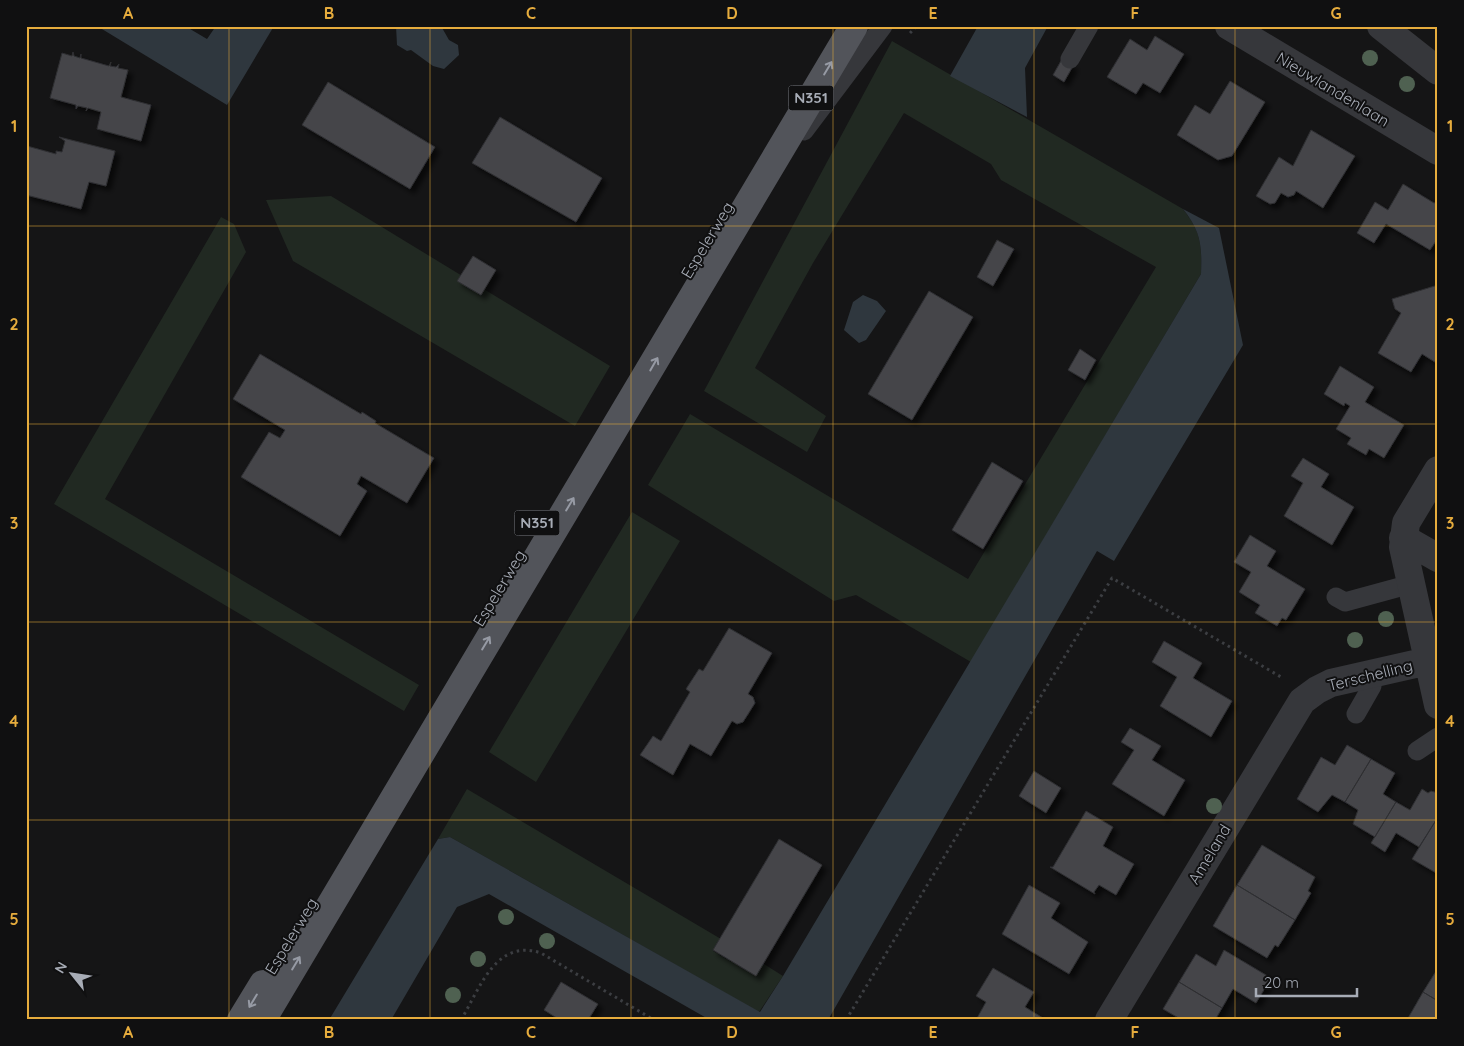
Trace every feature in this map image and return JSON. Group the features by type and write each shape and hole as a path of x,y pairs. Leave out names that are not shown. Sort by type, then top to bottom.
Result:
{"main road":[{"name":"Espelerweg","path":"241,1020 832,26"},
{"name":"Espelerweg","path":"262,1020 854,26"}],"street":[{"name":"Nieuwlandenlaan","path":"1229,26 1438,151"},
{"path":"1381,26 1438,71"},
{"name":"Terschelling","path":"1438,470 1406,523 1403,538 1411,584 1438,705"},
{"path":"1403,538 1438,558"},
{"name":"Terschelling","path":"1312,692 1332,683 1428,660"},
{"name":"Ameland","path":"1110,1020 1294,713 1312,692"}],"lane":[{"name":"Espelerweg","path":"768,171 797,140 883,26"},
{"path":"1070,59 1089,26"},
{"path":"1336,597 1345,602 1411,584"},
{"path":"1356,714 1372,686 1369,674"},
{"path":"1417,751 1438,737"}],"path":[{"path":"846,1020 1112,578 1278,677 1286,677"},
{"path":"461,1020 498,960 508,952 530,949 541,953 654,1020"}],"shaded area":[{"path":"97,26 185,26 207,39 216,26 274,26 227,105"},
{"path":"396,26 441,26 449,40 458,45 459,55 444,69 433,66 411,50 407,51 397,45"},
{"path":"978,26 1048,26 1025,68 1027,117 950,76"},
{"path":"892,41 1183,209 1194,225 1200,246 1201,274 971,662 856,595 834,601 648,485 690,414 968,579 1156,267 1001,180 991,164 904,113 813,263 755,368 826,416 807,452 704,391"},
{"path":"331,196 610,366 575,426 293,261 266,200"},
{"path":"1183,209 1219,228 1243,345 1114,561 1097,551 828,1020 710,1020 489,894 457,907 391,1020 329,1020 438,839 450,837 760,1012 1201,274 1199,239 1194,225"},
{"path":"221,217 234,224 246,252 105,499 419,685 404,711 54,504"},
{"path":"863,295 877,301 886,311 866,340 859,343 844,330 853,302"},
{"path":"632,512 680,541 536,782 489,752"},
{"path":"467,789 721,939 713,951 756,976 761,962 783,976 759,1012 450,837 438,839"}],"building":[{"path":"1155,36 1184,54 1160,93 1143,83 1136,94 1107,77 1130,39 1147,50"},
{"path":"73,52 74,56 80,58 81,54 81,58 109,66 111,62 110,66 116,67 119,64 118,68 128,70 121,97 151,105 141,141 97,129 101,112 88,108 86,111 87,108 78,106 76,109 76,105 50,98 62,53 72,56"},
{"path":"1062,59 1073,66 1064,82 1053,75"},
{"path":"1230,81 1265,102 1232,156 1218,160 1177,135 1195,105 1210,114"},
{"path":"328,82 435,147 410,189 302,125"},
{"path":"500,117 602,178 576,222 472,163"},
{"path":"1311,130 1355,156 1323,208 1296,191 1294,195 1288,197 1281,193 1275,203 1270,204 1256,196 1279,157 1293,166"},
{"path":"59,137 115,151 106,186 89,182 81,209 26,195 27,146 56,154 56,151 62,152 65,141"},
{"path":"1403,184 1434,203 1438,202 1438,238 1430,250 1386,224 1374,243 1357,233 1375,202 1388,210"},
{"path":"997,240 1014,249 993,286 977,277"},
{"path":"473,256 496,270 481,295 457,281"},
{"path":"1438,285 1438,364 1422,354 1411,372 1378,353 1401,313 1395,309 1392,299"},
{"path":"929,291 973,317 912,420 868,394"},
{"path":"1080,349 1096,360 1085,380 1068,370"},
{"path":"260,354 361,414 362,412 376,421 375,423 434,458 407,503 361,476 357,484 367,491 340,536 241,477 269,432 280,438 285,430 233,399"},
{"path":"1340,366 1374,387 1365,402 1404,425 1384,458 1369,449 1366,455 1347,444 1351,438 1336,429 1350,406 1345,403 1344,406 1324,394"},
{"path":"1303,458 1329,474 1321,487 1354,507 1332,545 1284,516 1303,483 1291,476"},
{"path":"992,462 1023,481 983,549 952,530"},
{"path":"1250,535 1276,551 1267,566 1305,589 1286,620 1282,618 1277,626 1255,613 1260,605 1239,592 1251,572 1234,562"},
{"path":"729,628 772,653 748,694 753,697 755,703 743,722 737,724 732,721 711,756 690,744 673,775 640,755 653,736 661,741 690,692 686,689 699,669 703,671"},
{"path":"1164,641 1202,663 1193,678 1232,701 1211,737 1160,706 1177,677 1152,662"},
{"path":"1130,728 1161,746 1152,760 1185,780 1164,816 1112,784 1134,750 1121,742"},
{"path":"1347,745 1371,759 1345,802 1332,795 1318,812 1297,799 1321,757 1335,765"},
{"path":"1371,759 1395,773 1383,794 1396,802 1375,837 1353,824 1358,810 1345,802"},
{"path":"1034,771 1061,788 1046,813 1019,796"},
{"path":"1422,789 1428,793 1431,791 1438,793 1438,817 1419,847 1396,833 1385,852 1371,843 1396,802 1410,810"},
{"path":"1086,811 1113,827 1103,846 1134,864 1116,895 1099,885 1094,892 1095,894 1050,867 1053,867"},
{"path":"1438,817 1438,874 1412,859"},
{"path":"779,839 822,865 756,976 713,950"},
{"path":"1262,845 1315,877 1308,891 1311,893 1295,920 1237,885"},
{"path":"1029,885 1060,903 1051,918 1088,942 1069,974 1002,934"},
{"path":"1237,885 1295,920 1278,947 1275,945 1267,958 1213,926"},
{"path":"1224,950 1271,978 1256,1003 1233,989 1222,1008 1179,982 1196,954 1216,966"},
{"path":"993,968 1034,992 1025,1007 1043,1018 1042,1020 976,1020 986,1002 976,996"},
{"path":"1438,968 1438,1001 1423,992"},
{"path":"561,982 598,1004 588,1020 560,1020 544,1010"},
{"path":"1179,982 1222,1008 1215,1020 1182,1020 1163,1009"},
{"path":"1423,992 1438,1001 1438,1020 1407,1020"}]}
